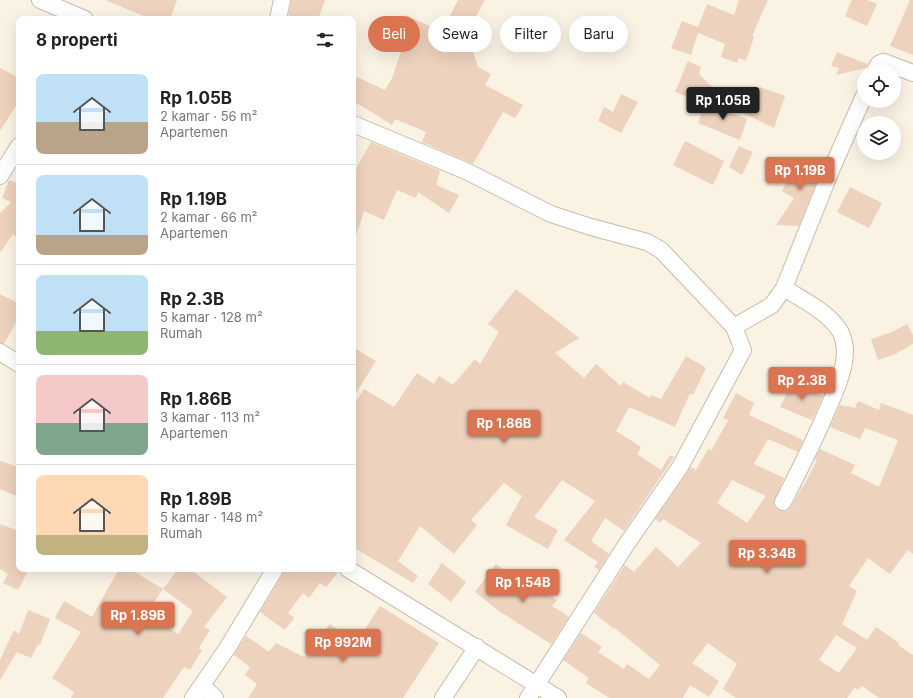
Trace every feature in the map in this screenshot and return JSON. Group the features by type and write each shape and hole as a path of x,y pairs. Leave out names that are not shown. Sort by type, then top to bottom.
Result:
{"street":[{"path":"40,0 78,16"},
{"path":"279,16 282,0"},
{"path":"880,64 884,62 889,64"},
{"path":"901,68 913,73"},
{"path":"734,327 772,305 784,288 832,168 859,108"},
{"path":"356,125 466,171 551,214 591,227 647,242 655,246 661,250 734,327 743,350 680,467 626,545 528,698"},
{"path":"0,176 16,151"},
{"path":"783,502 802,465 835,392 845,353 840,331 829,319 815,307 784,288"},
{"path":"0,352 16,362"},
{"path":"193,698 228,648 273,572"},
{"path":"353,572 558,698"},
{"path":"443,698 477,647"},
{"path":"202,685 215,698"}],"building":[{"path":"105,0 177,0 171,16 144,16"},
{"path":"291,0 325,0 319,16 288,16"},
{"path":"458,0 485,0 476,16 450,16"},
{"path":"739,0 768,0 752,36 754,37 746,61 739,58 737,63 721,57 725,44 698,33 691,55 671,48 682,21 698,27 707,4 734,15"},
{"path":"852,0 867,0 877,4 867,26 845,16"},
{"path":"910,0 913,0 913,55 890,46"},
{"path":"420,22 428,25 428,52 473,52 478,67 491,74 485,85 523,105 515,118 503,112 473,164 422,142 426,132 395,119 392,125 356,103 356,76 385,90 392,78 401,52 420,52"},
{"path":"837,52 867,64 857,64 857,70 836,75 839,68 831,66"},
{"path":"688,61 701,67 699,74 711,86 705,103 675,92"},
{"path":"0,68 16,76 16,106 0,131"},
{"path":"760,87 785,96 774,128 739,111 745,94 755,97"},
{"path":"621,94 638,102 621,133 598,121 604,107 613,112"},
{"path":"705,103 747,119 740,140 698,123"},
{"path":"685,141 724,161 713,185 673,165"},
{"path":"371,142 440,171 436,185 459,195 449,213 418,192 416,198 397,190 384,220 364,211 356,236 356,170"},
{"path":"739,146 753,152 742,175 729,167"},
{"path":"798,161 824,163 799,226 776,225 794,198 782,191"},
{"path":"9,180 16,183 16,237 13,234 0,253 0,213 11,202 2,198"},
{"path":"850,187 882,203 869,228 837,212"},
{"path":"516,289 579,338 555,353 584,378 596,364 621,386 623,382 650,398 651,395 661,399 686,356 706,368 693,395 690,393 675,427 629,407 616,431 641,447 637,454 661,470 670,455 674,457 624,531 605,518 591,541 609,554 599,570 594,567 598,562 564,540 595,501 562,480 534,517 558,530 548,549 506,525 522,496 504,483 471,520 477,525 454,554 420,526 398,561 418,576 413,583 356,549 356,401 364,389 394,407 417,373 434,384 439,376 453,385 475,359 480,364 499,332 488,324"},
{"path":"0,294 16,302 16,322 4,344 0,343"},
{"path":"907,324 913,335 913,344 895,354 878,360 871,339 892,332"},
{"path":"356,349 376,361 356,393"},
{"path":"792,382 823,396 812,420 780,407"},
{"path":"736,393 754,403 749,415 803,440 798,452 768,439 754,464 784,478 774,502 775,507 778,510 783,511 788,510 791,507 803,487 817,460 815,459 820,449 855,465 851,473 879,487 898,440 865,428 860,439 830,427 840,405 855,408 858,401 879,410 881,403 913,415 913,554 908,550 890,574 868,558 849,586 857,591 842,624 867,640 876,627 913,655 913,698 879,698 862,686 858,690 855,687 847,698 736,698 723,689 737,664 708,643 692,663 719,681 709,697 690,685 683,698 609,698 586,683 589,678 563,660 581,633 602,647 598,652 624,669 627,664 649,679 660,665 615,628 614,629 594,613 625,565 634,572 656,547 678,567 701,543 663,519 660,523 655,519 691,467 696,470 708,449 711,451 728,420 723,418","holes":["732,480 766,496 747,523 717,503","836,635 857,648 839,673 819,660"]},
{"path":"0,461 16,466 16,496 0,489"},
{"path":"0,524 16,530 16,572 27,572 18,590 3,583 8,574 0,569"},
{"path":"442,563 466,582 451,602 428,584"},
{"path":"496,564 519,581 521,577 557,600 552,606 569,617 551,644 499,611 475,592"},
{"path":"117,572 135,572 163,589 176,572 194,572 227,597 204,627 210,630 199,648 202,650 190,670 184,667 163,698 71,698 74,692 52,678 81,632 55,618 64,601 92,617","holes":["163,589 193,611 178,634 146,614"]},
{"path":"283,572 338,572 326,587 320,583 309,598 303,593 288,613 294,618 285,630 260,612"},
{"path":"380,606 439,643 403,698 248,698 257,684 245,675 250,667 234,655 246,636 269,652 276,643 304,657 330,624 356,643"},
{"path":"28,610 50,619 40,645 38,644 31,658 17,652 0,680 0,660 14,630 19,634"}]}
